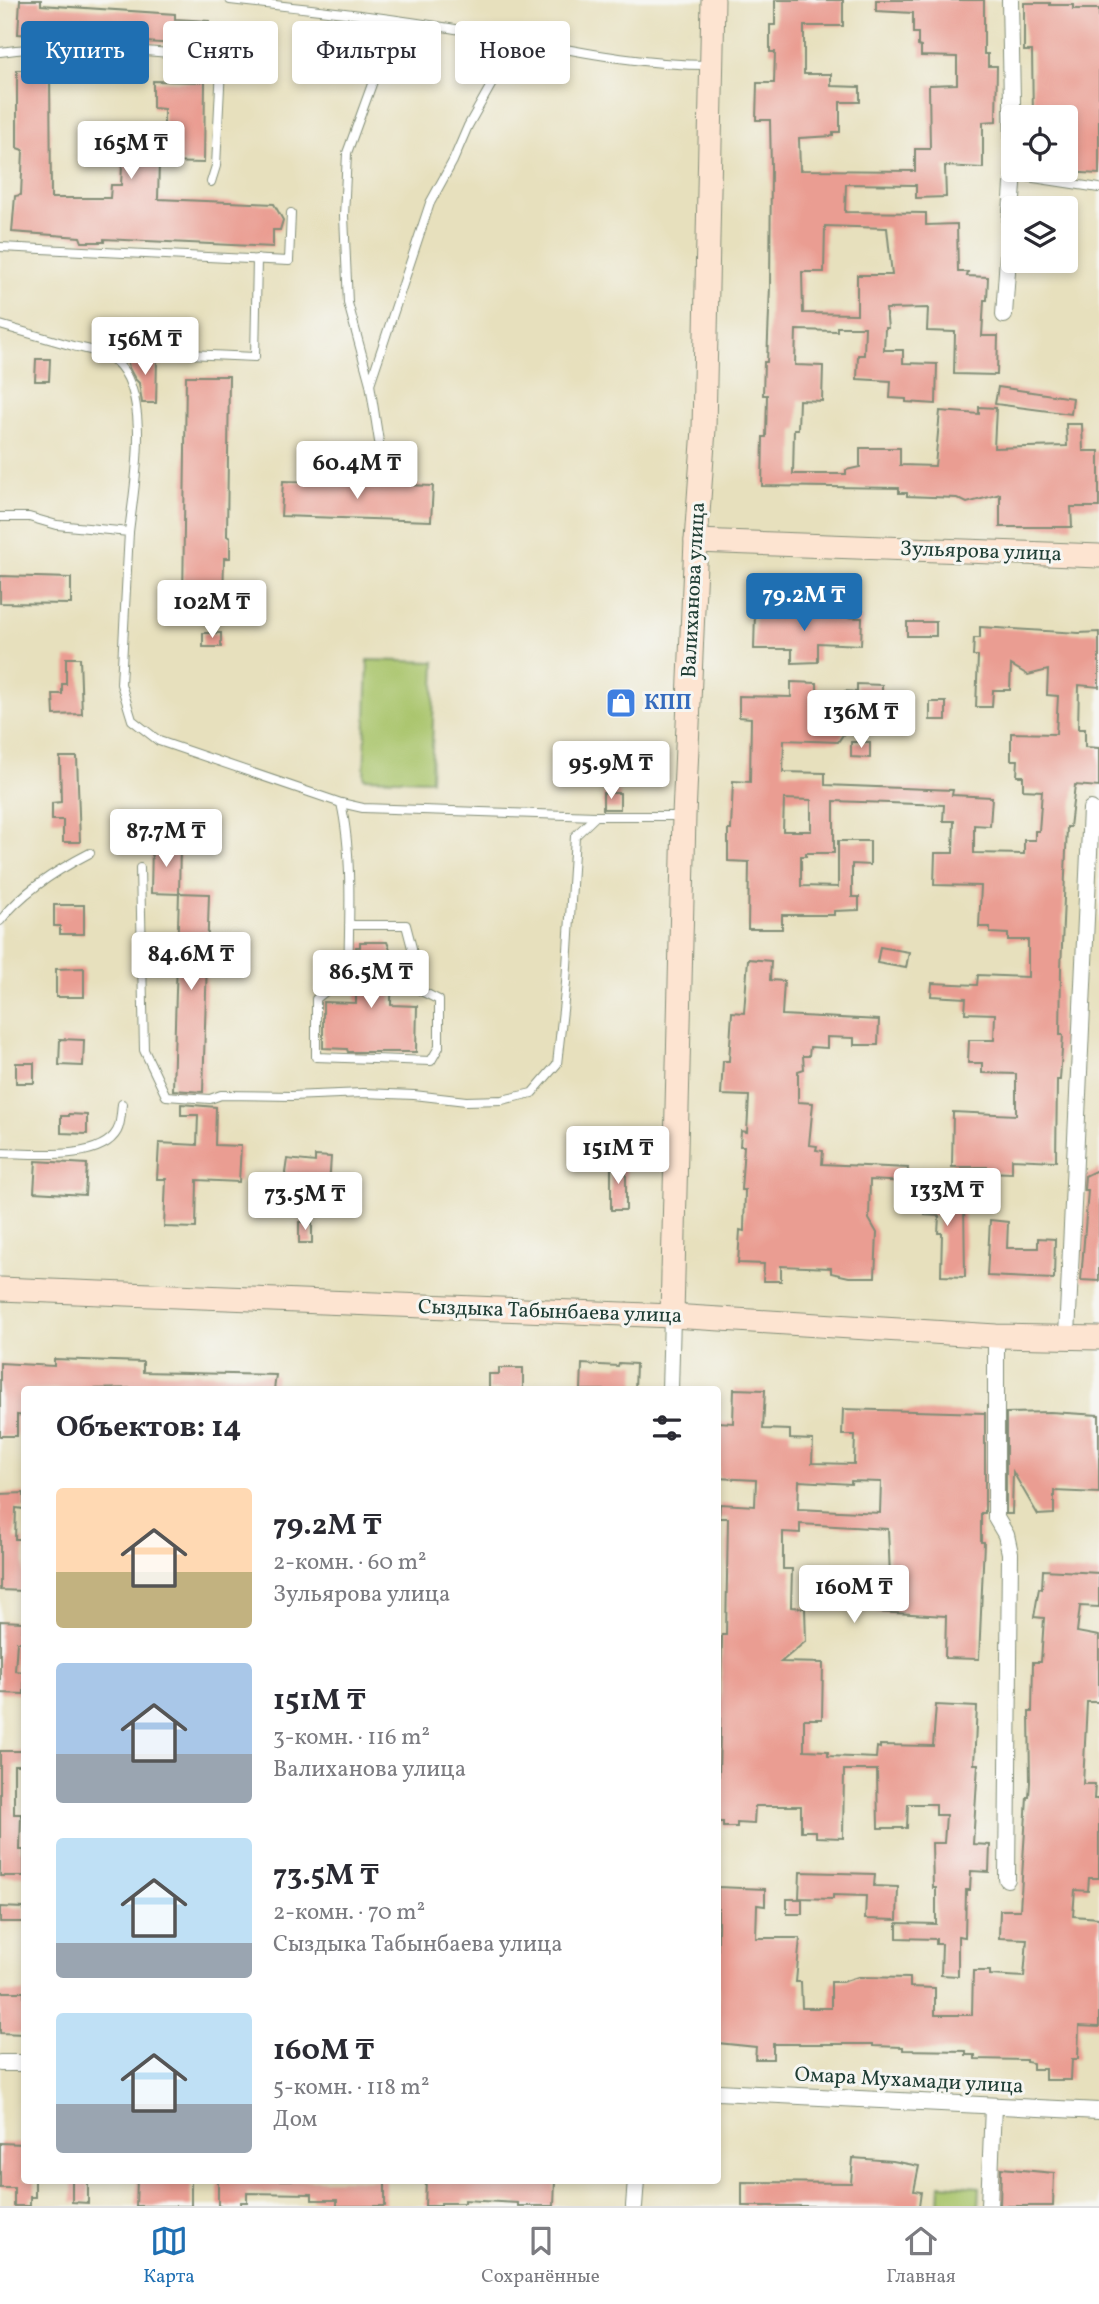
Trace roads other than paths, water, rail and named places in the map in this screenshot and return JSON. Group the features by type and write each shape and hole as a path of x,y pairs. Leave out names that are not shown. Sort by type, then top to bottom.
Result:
{"street":[{"name":"Валиханова улица","path":"670,1386 684,816 696,541 704,429 713,0"},
{"path":"1010,0 1012,105"},
{"path":"1004,315 1013,182"},
{"name":"Зульярова улица","path":"696,541 1099,556"},
{"path":"1067,1336 1091,809"},
{"name":"Сыздыка Табынбаева улица","path":"0,1289 672,1316 996,1336 1099,1338"},
{"path":"996,1336 996,1518 1006,1535 1010,1553 1007,1879"},
{"path":"0,2063 21,2063"},
{"name":"Омара Мухамади улица","path":"721,2092 1099,2111"},
{"path":"989,2206 993,2106"},
{"path":"635,2206 636,2184"}],"lane":[{"path":"230,0 397,21"},
{"path":"0,52 40,47 133,50 216,57 222,67 216,166 211,183"},
{"path":"570,50 667,65 711,65"},
{"path":"372,84 346,153 344,216 348,303 370,384 380,448"},
{"path":"370,384 430,203 492,84"},
{"path":"1065,182 1099,188"},
{"path":"0,247 289,261 291,213"},
{"path":"87,349 255,357 257,259"},
{"path":"0,325 113,359 128,378 137,406 136,468 129,532 121,684 132,720 159,741 341,803 363,808 596,816 684,816"},
{"path":"0,517 29,517 57,525 129,532"},
{"path":"341,803 346,824 348,977 316,999 316,1057 431,1061 439,1047 439,1000 421,991 414,977 412,948 406,925 349,925"},
{"path":"140,868 144,1051 166,1096 210,1099 222,1095 363,1093 466,1101 502,1100 531,1093 557,1065 566,983 575,836 596,816"},
{"path":"0,920 56,871 90,853"},
{"path":"0,1153 71,1154 100,1147 117,1132 122,1104"}],"place":[{"name":"КПП","path":"621,703"}]}
